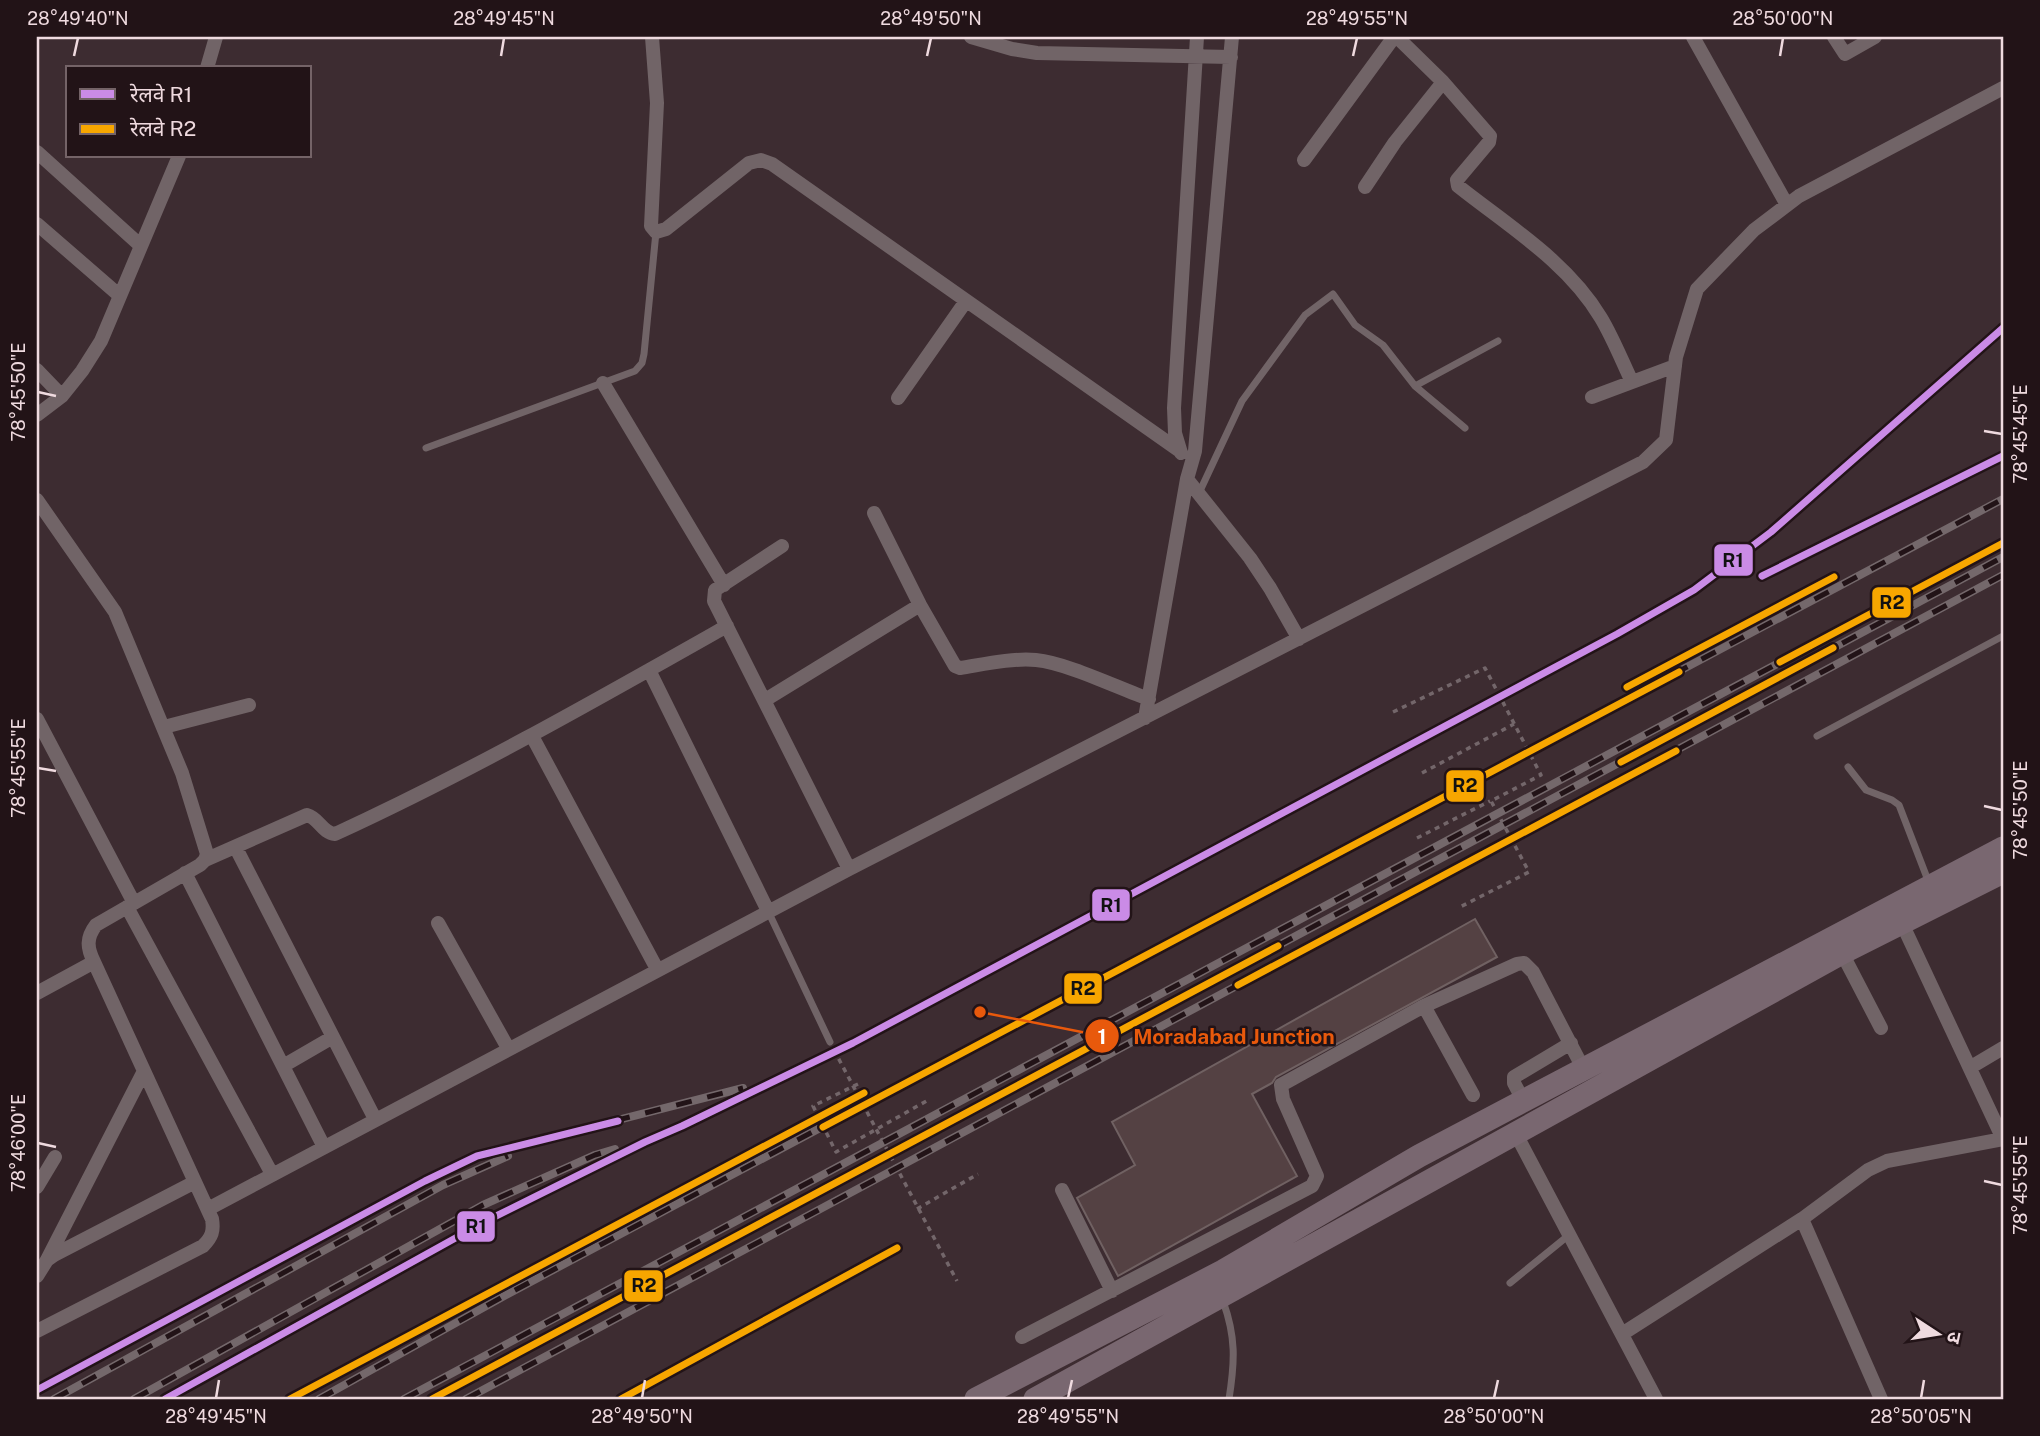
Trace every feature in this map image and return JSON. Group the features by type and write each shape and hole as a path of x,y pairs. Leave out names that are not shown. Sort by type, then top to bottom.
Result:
{"main road":[{"path":"1035,1399 1842,953 1931,887 2003,848"},
{"path":"976,1399 1223,1271 1419,1156 1584,1070 1898,914 2003,872"},
{"path":"1339,1203 1351,1225"},
{"path":"1020,1377 1028,1399"}],"street":[{"path":"207,66 216,37"},
{"path":"652,37 657,103 651,226 656,232 666,229 749,163 761,160 772,164 1180,451"},
{"path":"971,37 1037,53 1231,57"},
{"path":"1197,37 1174,408 1175,433 1198,493 1250,558 1270,587 1299,639"},
{"path":"1145,718 1188,472 1195,451 1232,37"},
{"path":"1693,37 1787,205"},
{"path":"1834,37 1845,54 1875,37"},
{"path":"1304,160 1402,39 1490,136 1489,142 1457,180 1458,186 1544,254 1577,285 1601,317 1632,382"},
{"path":"1365,187 1395,142 1443,82"},
{"path":"208,1209 768,911 1643,462 1666,440 1675,366 1697,289 1754,230 1799,196 2003,88"},
{"path":"37,152 141,246"},
{"path":"37,415 61,396 82,371 101,341 178,158"},
{"path":"37,224 120,296"},
{"path":"898,398 966,301"},
{"path":"1592,397 1675,366"},
{"path":"37,370 61,396"},
{"path":"603,383 724,585"},
{"path":"37,500 115,612 182,773 207,854 205,860"},
{"path":"874,513 920,605 955,666 960,668 1017,660 1038,660 1149,699"},
{"path":"782,546 715,590 714,601 849,869"},
{"path":"765,700 920,605"},
{"path":"37,1331 203,1246 214,1230 208,1209 94,962 88,943 89,933 96,925 205,860 307,815 315,818 327,832 335,834 410,800 532,736 727,626"},
{"path":"649,670 768,911"},
{"path":"164,727 249,705"},
{"path":"37,719 130,905 272,1174"},
{"path":"532,736 657,969"},
{"path":"236,848 376,1119"},
{"path":"185,873 324,1147"},
{"path":"1622,1334 1802,1219 1868,1170 1887,1161 2003,1139 1898,914"},
{"path":"438,923 508,1048"},
{"path":"1842,953 1881,1028"},
{"path":"37,993 94,962"},
{"path":"1022,1337 1312,1186 1317,1176 1283,1099 1281,1085 1424,1006 1524,963 1533,972 1584,1070"},
{"path":"1424,1006 1473,1095"},
{"path":"283,1066 333,1037"},
{"path":"1524,1102 1514,1077 1571,1043"},
{"path":"1970,1067 2003,1048"},
{"path":"37,1276 144,1071"},
{"path":"1516,1134 1656,1399"},
{"path":"37,1187 55,1157"},
{"path":"47,1260 195,1182"},
{"path":"1062,1190 1112,1290"},
{"path":"1802,1219 1881,1399"}],"lane":[{"path":"426,448 635,371 642,363 656,232"},
{"path":"1198,493 1242,401 1305,314 1331,295 1335,295 1355,325 1383,345 1415,386 1465,428"},
{"path":"1415,386 1498,341"},
{"path":"1816,736 2003,636"},
{"path":"1848,767 1867,790 1899,805 1931,887"},
{"path":"768,911 830,1042"},
{"path":"1510,1283 1570,1235"},
{"path":"1221,1297 1232,1325 1235,1346 1229,1399"}],"path":[{"path":"1393,712 1485,668 1541,775 1417,838"},
{"path":"1422,773 1514,724"},
{"path":"1460,907 1528,872 1491,801"},
{"path":"830,1042 957,1281"},
{"path":"858,1084 813,1107 836,1152 930,1099"},
{"path":"917,1209 978,1174"}],"building":[{"path":"1475,919 1497,957 1276,1077 1272,1083 1252,1094 1297,1176 1118,1276 1077,1198 1135,1165 1112,1122"}],"railway":[{"path":"165,1399 488,1220 853,1043 1617,634 1694,590 1771,532 2003,328"},
{"path":"319,1399 506,1295 2003,499"},
{"path":"404,1399 2003,543"},
{"path":"432,1399 2003,557"},
{"path":"466,1399 2003,575"},
{"path":"37,1390 425,1181 477,1156 743,1088"},
{"path":"134,1399 483,1205 595,1155 615,1149"},
{"path":"54,1399 443,1185 508,1156"},
{"path":"621,1399 897,1248"}],"rail line":[{"name":"R1","path":"165,1399 488,1220 853,1043 1617,634 1694,590 1771,532 2003,328"},
{"name":"R1","path":"1762,576 2003,456"},
{"name":"R2","path":"1780,662 2003,543"},
{"name":"R2","path":"1627,687 1834,577"},
{"name":"R2","path":"1621,762 1833,648"},
{"name":"R2","path":"823,1127 1679,672"},
{"name":"R2","path":"1238,985 1676,751"},
{"name":"R2","path":"432,1399 1278,946"},
{"name":"R2","path":"290,1399 864,1093"},
{"name":"R1","path":"37,1390 425,1181 477,1156 618,1121"},
{"name":"R2","path":"621,1399 897,1248"}],"place":[{"name":"Moradabad Junction","path":"980,1012"}]}
